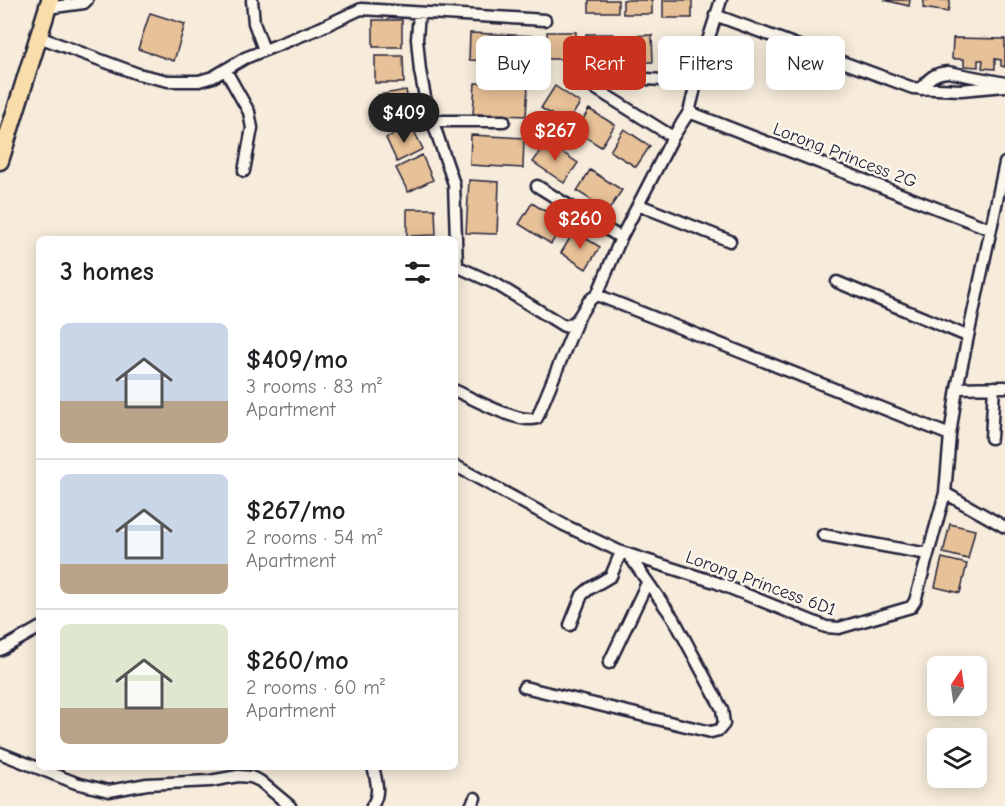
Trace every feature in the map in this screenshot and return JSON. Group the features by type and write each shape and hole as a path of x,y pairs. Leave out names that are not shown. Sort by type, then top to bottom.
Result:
{"highway":[{"path":"0,161 49,4"}],"street":[{"path":"49,4 84,3 87,0"},
{"path":"252,0 254,23 264,50"},
{"path":"709,36 721,0"},
{"path":"39,37 152,78 183,82 199,81 225,71 245,58 360,9 545,20"},
{"path":"419,13 417,39 420,71 426,102 454,184 455,236"},
{"path":"715,15 913,88 960,90 1005,85"},
{"path":"225,71 249,112 252,128 243,171"},
{"path":"921,89 930,77 948,72 1005,85"},
{"path":"658,80 598,76 590,79 593,87 673,137"},
{"path":"458,392 518,418 531,420 537,418 577,321 592,297 597,295 621,238 688,112 694,90"},
{"name":"Lorong Princess 2G","path":"688,112 990,229"},
{"path":"432,121 504,121"},
{"name":"Lorong Princess 6D1","path":"458,467 564,525 624,553 715,582 826,627 839,628 911,607 915,601 945,493 957,388 1005,163"},
{"path":"537,186 621,238"},
{"path":"639,206 730,241"},
{"path":"458,267 496,284 554,322 564,326 577,321"},
{"path":"837,282 967,336"},
{"path":"597,295 950,435"},
{"path":"957,388 1000,387 991,438"},
{"path":"945,493 1005,527"},
{"path":"823,534 928,554"},
{"path":"524,687 711,732 719,730 724,724 722,709 675,621 624,553 611,576 582,595 570,625"},
{"path":"609,663 647,583"},
{"path":"0,650 36,630"},
{"path":"0,753 36,767"},
{"path":"43,770 76,783 109,791 147,784 210,781 238,776 251,777 261,781 290,806"},
{"path":"372,806 377,799 378,791 374,770"}],"building":[{"path":"589,0 618,0 618,12 589,12"},
{"path":"623,0 652,0 652,14 623,14"},
{"path":"663,0 692,0 692,18 663,18"},
{"path":"884,0 910,0 909,6"},
{"path":"924,0 950,0 948,12 923,8"},
{"path":"150,13 185,24 174,61 138,49"},
{"path":"373,20 402,20 402,47 373,47"},
{"path":"547,32 576,32 576,36 563,36 563,59 551,59 551,36 547,36"},
{"path":"470,33 537,36 476,36 476,60 469,60"},
{"path":"586,34 614,34 614,36 586,36"},
{"path":"652,35 653,62 646,62 646,36 623,36"},
{"path":"953,38 1005,39 1005,67 1001,66 1001,60 995,59 995,69 982,68 983,60 978,60 978,67 964,66 964,59 952,59"},
{"path":"375,56 403,56 404,83 375,83"},
{"path":"475,83 476,90 528,90 526,116 473,114"},
{"path":"555,86 580,103 567,124 541,108"},
{"path":"406,90 411,116 383,121 378,95"},
{"path":"589,109 615,125 601,147 576,131"},
{"path":"411,125 423,149 397,162 386,138"},
{"path":"624,129 650,146 636,167 610,151"},
{"path":"471,135 524,138 523,168 470,165"},
{"path":"547,142 578,163 564,183 533,162"},
{"path":"422,155 433,180 408,192 396,168"},
{"path":"590,170 622,190 608,211 577,191"},
{"path":"469,180 499,182 497,234 466,233"},
{"path":"532,203 564,223 551,244 519,224"},
{"path":"407,209 435,209 436,235 407,236"},
{"path":"574,231 600,247 586,269 561,253"},
{"path":"950,524 975,530 968,559 943,553"},
{"path":"942,558 967,564 960,593 935,587"}]}
